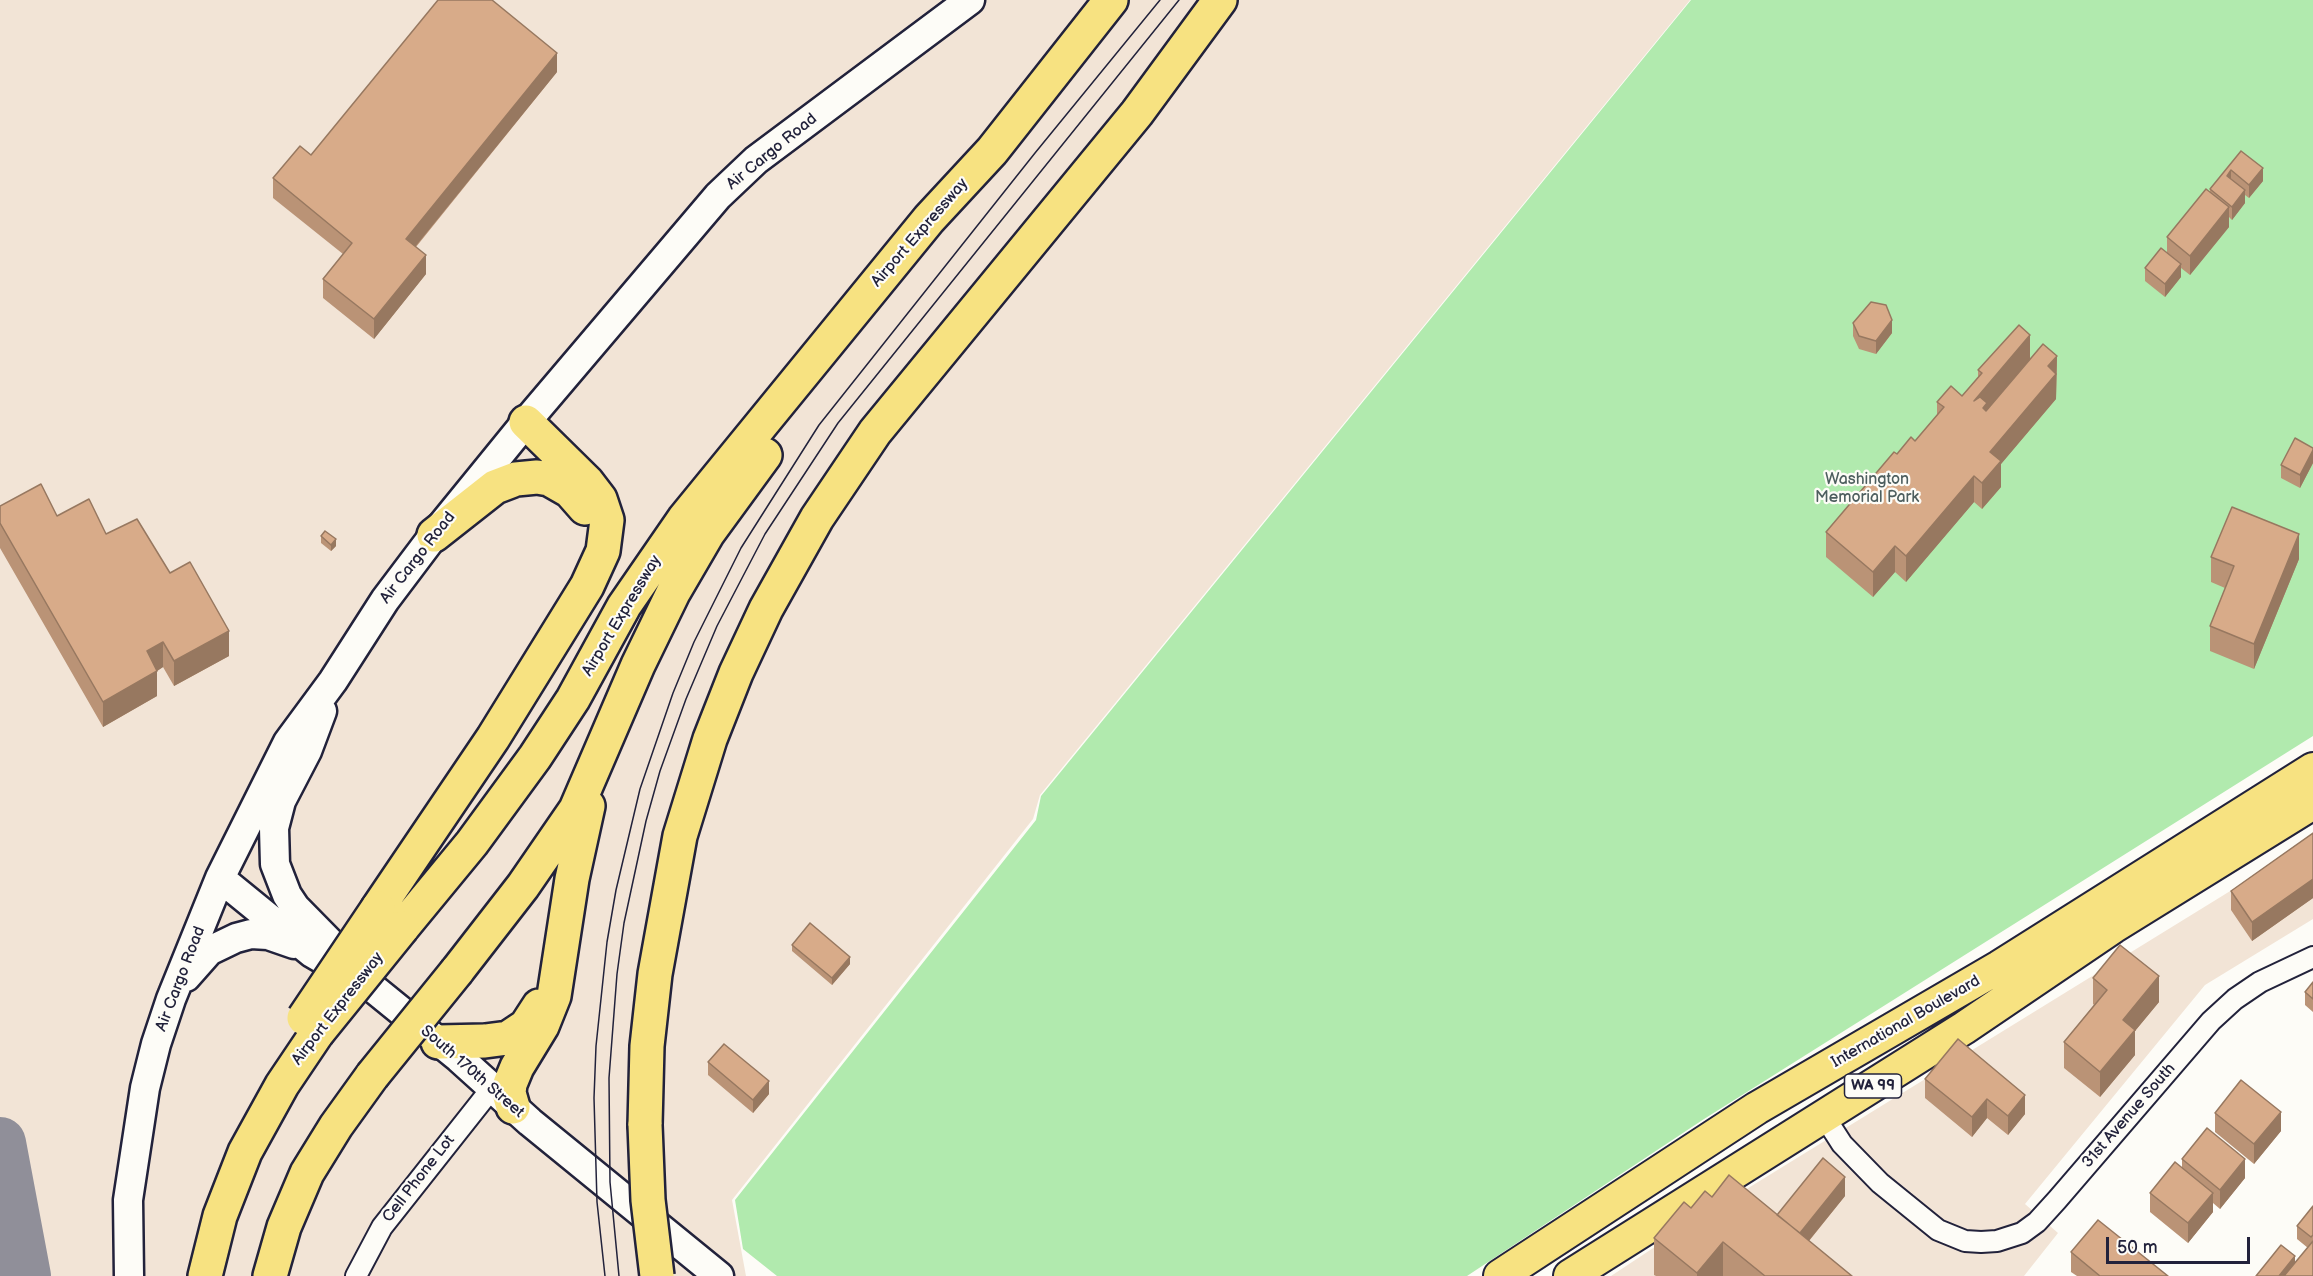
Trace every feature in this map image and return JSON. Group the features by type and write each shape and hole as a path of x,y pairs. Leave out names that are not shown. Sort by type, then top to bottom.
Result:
{"highway":[{"name":"Airport Expressway","path":"204,1276 232,1182 260,1122 311,1025 390,918 472,843 535,757 573,699 624,606 684,519 929,219 992,151 1111,0"},
{"path":"657,1276 648,1200 645,1125 647,1046 653,985 680,836 710,739 736,673 766,609 817,518 875,432 1137,113 1221,0"},
{"path":"1137,113 1245,0"},
{"path":"270,1276 284,1227 307,1173 336,1126 372,1076 516,895 564,828 599,760 621,705 673,592 714,524 760,461 945,231 992,151"},
{"path":"390,918 463,785 600,561 607,520 593,489 526,422"},
{"path":"434,536 495,487 516,479 537,477 549,479 579,498 589,517 592,539 585,564 554,639"},
{"path":"438,1042 508,1038 518,1033 539,1006 547,975 558,896 621,705"},
{"path":"502,1098 509,1093 517,1067 542,1026 554,996 572,879 585,818"}],"main road":[{"name":"International Boulevard","path":"1500,1276 1757,1108 1999,967 2313,769"},
{"name":"International Boulevard","path":"1570,1276 1965,1028 2113,927 2313,803"},
{"path":"1824,1116 1833,1087 1875,1040"}],"street":[{"name":"Air Cargo Road","path":"129,1276 128,1200 145,1088 171,999 220,878 288,742 333,681 385,600 434,536 526,422 718,196 756,160 970,0"},
{"path":"333,681 307,751 281,801 274,828 275,864 287,895 295,908 374,989"},
{"name":"South 170th Street","path":"220,878 312,953 374,989 502,1098 719,1276"},
{"path":"171,999 200,960 227,940 251,934 268,935 284,939 312,953"},
{"name":"31st Avenue South","path":"1824,1116 1850,1152 1889,1190 1938,1230 1965,1241 1997,1241 2029,1228 2211,1021 2235,999 2260,982 2313,957"},
{"name":"Cell Phone Lot","path":"356,1276 382,1227 502,1098"}],"shaded area":[{"path":"0,0 1690,0 1040,795 1033,819 732,1200 746,1276 0,1276"},
{"path":"2313,840 2313,919 2205,985 2025,1204 2058,1233 2024,1276 1611,1276 1685,1227"}],"green space":[{"name":"Washington Memorial Park","path":"1691,0 2313,0 2313,736 1704,1119 1467,1276 777,1276 743,1249 735,1200 1036,820 1041,796"}],"building":[{"path":"438,0 492,0 557,53 406,239 426,255 374,319 323,279 352,243 273,178 300,146 311,155"},
{"path":"2241,151 2263,168 2249,185 2231,170 2227,176 2245,190 2232,207 2210,189"},
{"path":"2206,189 2229,207 2190,256 2167,237"},
{"path":"2161,248 2181,264 2165,284 2145,268"},
{"path":"1871,302 1886,305 1892,320 1876,341 1859,336 1853,323"},
{"path":"2019,325 2030,335 1974,401 1980,397 1987,403 1983,408 1986,411 2043,344 2057,356 2048,366 2056,374 1990,452 2001,461 1982,483 1974,476 1906,556 1895,546 1873,572 1826,532 1894,452 1897,454 1911,437 1915,441 1944,407 1937,402 1951,386 1962,396 1982,373 1978,370"},
{"path":"2295,438 2313,448 2300,475 2281,465"},
{"path":"41,484 57,516 89,499 106,534 137,519 170,573 190,562 229,631 174,661 163,642 147,651 157,671 103,702 0,523 0,506"},
{"path":"2232,507 2299,534 2254,644 2210,626 2234,566 2211,557"},
{"path":"325,531 336,539 331,545 321,536"},
{"path":"2313,833 2313,879 2252,922 2231,891"},
{"path":"810,923 850,957 832,978 792,945"},
{"path":"2120,945 2159,976 2123,1020 2135,1030 2100,1072 2064,1042 2107,990 2093,978"},
{"path":"2313,982 2313,999 2305,992"},
{"path":"1958,1039 2025,1095 2008,1116 1987,1099 1972,1117 1925,1079"},
{"path":"724,1044 769,1081 753,1100 708,1062"},
{"path":"2241,1080 2281,1112 2254,1144 2215,1113"},
{"path":"2207,1128 2245,1159 2220,1190 2182,1159"},
{"path":"1823,1158 1845,1177 1800,1233 1777,1215"},
{"path":"2175,1162 2213,1193 2188,1223 2150,1193"},
{"path":"1729,1175 1852,1276 1765,1276 1723,1242 1697,1273 1654,1238 1684,1202 1691,1208 1705,1191 1712,1197"},
{"path":"2313,1206 2313,1235 2311,1237 2297,1226"},
{"path":"2098,1220 2168,1276 2100,1276 2071,1252"},
{"path":"2313,1241 2313,1276 2284,1276"},
{"path":"2281,1245 2295,1256 2279,1276 2256,1276"}],"taxiway":[{"path":"0,1143 25,1276"}],"tram line":[{"path":"605,1276 597,1202 594,1098 596,1046 607,942 616,890 640,789 673,693 694,642 741,548 819,425 1160,0"},
{"path":"619,1276 610,1182 609,1078 617,974 624,923 646,821 660,771 686,699 717,626 765,534 838,423 1179,0"}]}
